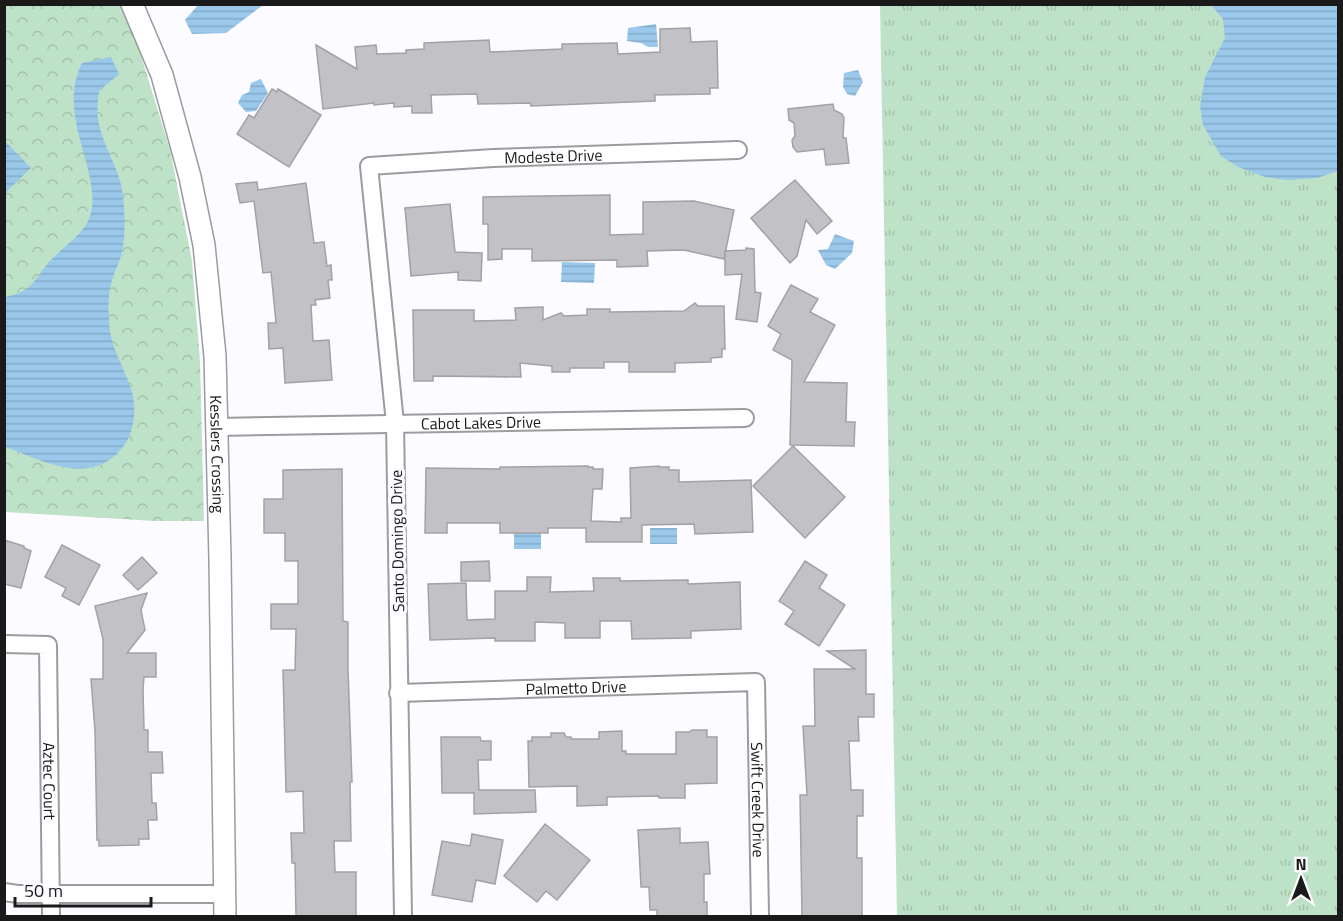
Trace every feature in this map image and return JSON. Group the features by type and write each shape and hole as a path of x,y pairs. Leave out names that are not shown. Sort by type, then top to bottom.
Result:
{"street":[{"name":"Kesslers Crossing","path":"132,4 162,75 190,177 204,245 214,356 217,426 225,916"},
{"name":"Modeste Drive","path":"369,166 493,158 738,150"},
{"name":"Santo Domingo Drive","path":"369,166 395,423 403,916"},
{"name":"Cabot Lakes Drive","path":"217,426 745,418"},
{"name":"Aztec Court","path":"4,644 48,645 51,916"},
{"name":"Palmetto Drive","path":"398,693 756,682"},
{"name":"Swift Creek Drive","path":"756,682 760,916"},
{"path":"4,892 225,894"}],"green space":[{"path":"5,5 123,5 130,20 170,150 192,261 200,361 204,521 155,521 5,512"},
{"path":"880,5 1338,5 1338,916 897,916"}],"water":[{"path":"198,5 263,5 226,33 192,34 185,20"},
{"path":"1211,5 1338,5 1338,171 1317,178 1287,180 1265,177 1238,167 1221,156 1203,125 1200,106 1205,77 1225,38 1223,19"},
{"path":"656,24 658,47 648,47 641,43 627,41 628,28"},
{"path":"111,57 119,74 99,91 98,116 103,139 122,187 125,227 121,256 114,274 108,304 110,331 114,348 133,396 134,415 128,439 113,458 99,465 68,468 5,447 5,297 29,287 53,258 81,232 88,221 92,205 92,187 77,126 74,105 75,84 82,63"},
{"path":"858,70 863,82 855,96 847,94 843,87 844,73"},
{"path":"261,79 268,93 256,111 246,112 238,103 242,95 249,92 251,83"},
{"path":"4,141 31,168 5,193"},
{"path":"835,234 854,241 852,253 835,269 826,265 818,250 828,249"},
{"path":"562,262 595,263 594,283 561,282"},
{"path":"650,528 677,528 677,544 650,544"},
{"path":"514,533 541,533 541,549 514,549"}],"building":[{"path":"690,28 691,42 717,41 718,88 710,88 710,94 655,95 655,101 531,106 530,103 478,104 477,94 431,95 432,113 412,113 412,106 394,107 394,103 323,109 316,45 357,69 355,47 376,45 377,54 406,53 406,50 424,49 424,43 489,40 490,52 562,49 562,44 617,43 618,54 660,52 660,29"},
{"path":"272,89 277,92 278,89 321,115 289,167 237,134 249,115 254,118"},
{"path":"833,104 834,110 842,114 844,118 843,138 846,138 849,163 826,165 824,149 797,152 793,147 794,123 789,120 788,109"},
{"path":"795,180 832,221 817,234 806,220 797,256 790,263 751,218"},
{"path":"257,182 258,190 306,183 314,243 324,242 327,266 331,265 332,280 328,280 330,298 315,300 316,305 311,305 313,341 329,340 332,380 285,383 283,348 269,349 268,323 276,323 271,272 263,273 254,201 240,203 236,184"},
{"path":"610,195 610,235 643,234 643,202 694,201 734,210 724,259 684,250 647,251 648,266 617,267 617,260 532,261 532,249 502,249 502,259 488,260 488,224 483,224 483,197"},
{"path":"450,204 455,252 482,253 481,281 458,280 458,272 411,276 405,208"},
{"path":"746,248 754,249 755,292 761,293 757,322 736,319 742,274 725,275 725,251 746,250"},
{"path":"791,285 818,299 810,312 835,325 804,382 847,383 846,422 855,422 854,446 790,445 792,360 773,350 781,334 768,326"},
{"path":"695,303 698,306 724,306 725,349 722,349 722,357 711,358 711,362 675,363 675,372 629,372 629,362 604,362 604,368 570,368 570,372 552,372 552,366 520,363 521,377 433,376 433,381 414,381 413,310 474,310 474,321 516,320 515,308 543,307 543,320 561,313 564,316 587,315 587,309 610,309 610,312 684,311"},
{"path":"793,446 845,497 805,538 753,486"},
{"path":"588,466 593,469 603,469 602,489 593,489 591,521 621,522 621,518 631,518 630,468 659,466 669,467 669,470 679,470 679,482 751,480 753,532 695,534 694,524 642,525 642,542 586,542 586,528 548,528 548,533 500,533 500,523 447,523 447,533 425,533 426,468 500,469 500,467"},
{"path":"342,469 343,621 348,622 352,782 350,782 351,841 334,841 335,872 356,872 356,916 296,916 295,863 292,863 291,833 304,833 303,791 286,792 283,670 295,670 296,629 271,629 271,604 298,604 298,561 285,561 285,533 264,533 264,499 283,499 283,470"},
{"path":"4,540 24,546 31,551 21,588 4,584"},
{"path":"62,545 100,565 79,605 62,596 66,588 45,577"},
{"path":"142,557 157,573 138,590 123,575"},
{"path":"489,561 490,581 461,581 461,562"},
{"path":"805,561 827,575 819,588 845,605 819,646 785,624 794,611 779,601"},
{"path":"527,577 551,577 550,592 594,591 593,578 620,578 620,581 688,580 688,584 740,582 741,629 691,631 691,638 632,639 631,621 600,621 600,638 565,638 565,623 535,622 535,641 495,641 495,638 430,640 428,584 466,583 467,620 495,619 495,591 527,591"},
{"path":"147,593 141,610 145,630 127,653 156,653 156,677 144,677 143,689 144,730 148,730 148,752 162,752 163,773 151,773 152,803 156,803 157,820 148,820 149,839 139,839 139,845 99,846 91,679 103,679 103,639 95,606"},
{"path":"866,650 866,694 874,694 874,717 858,717 859,741 849,741 851,790 863,790 863,816 857,816 857,858 862,858 862,916 802,916 800,795 807,795 803,726 815,726 814,669 855,669 827,651"},
{"path":"707,730 707,737 717,737 717,783 685,784 685,798 607,797 607,805 577,806 577,786 529,787 528,741 532,741 532,737 551,737 551,733 564,733 571,739 599,739 599,732 622,731 622,751 626,751 626,754 676,754 676,732"},
{"path":"441,737 480,737 481,741 491,741 491,760 478,760 479,790 535,790 536,812 474,814 474,793 442,793"},
{"path":"545,824 590,860 557,900 546,891 537,902 504,876"},
{"path":"680,828 680,843 708,842 710,874 704,874 704,902 707,902 707,916 657,916 657,910 650,910 649,887 641,887 638,830"},
{"path":"472,834 503,840 495,884 476,880 472,902 432,895 442,841 470,846"}]}
